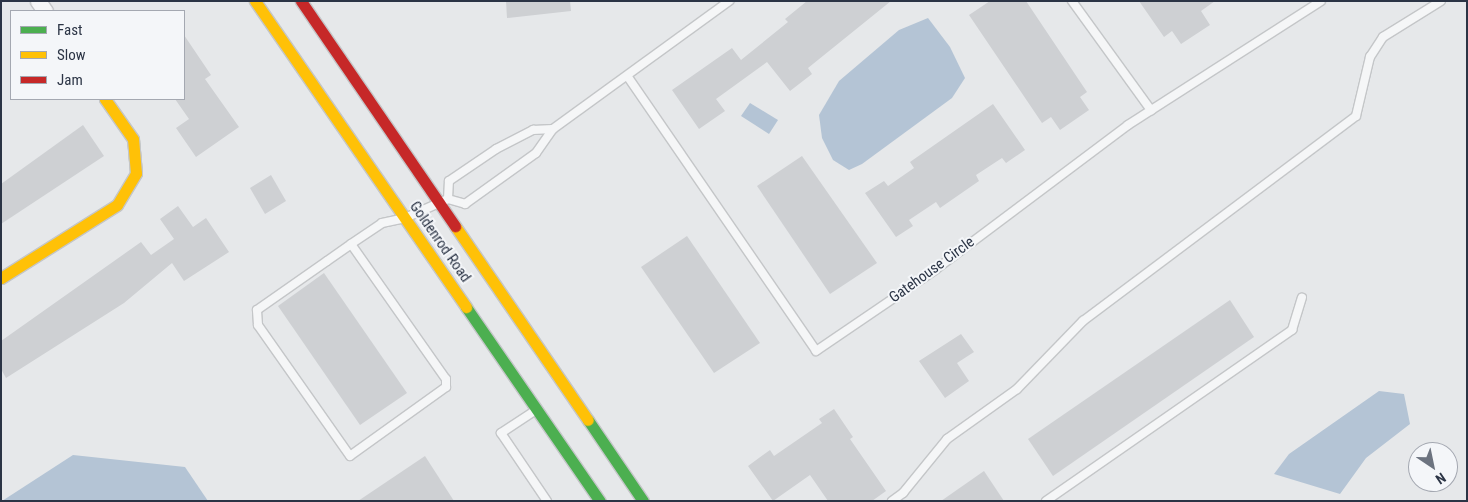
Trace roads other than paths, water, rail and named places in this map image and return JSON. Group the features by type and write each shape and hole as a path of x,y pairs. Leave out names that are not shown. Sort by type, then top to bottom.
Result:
{"main road":[{"name":"Goldenrod Road","path":"255,1 600,501"},
{"name":"Goldenrod Road","path":"301,1 444,202 643,501"},
{"path":"1,278 117,205 136,173 134,139 106,100"}],"lane":[{"path":"351,244 446,379 446,387 350,456 258,324 257,310 351,244 382,224 405,218 444,202 465,204 536,153 553,129 628,77 729,1"},
{"path":"1072,1 1151,110"},
{"name":"Gatehouse Circle","path":"628,77 816,351 935,270 1151,110 1321,1"},
{"path":"892,501 903,493 947,439 1017,389 1083,321 1356,116 1370,57 1383,38 1441,1"},
{"path":"444,202 448,181 496,149 533,130 553,129"},
{"path":"1046,501 1292,330 1302,298"},
{"path":"538,409 501,433 547,501"}],"water":[{"path":"928,18 950,47 965,78 952,98 862,164 849,170 833,160 822,138 819,115 839,81 899,30"},
{"path":"750,103 778,120 769,134 741,116"},
{"path":"1379,391 1404,394 1410,424 1366,458 1340,494 1274,474 1289,454"},
{"path":"73,455 185,467 208,501 2,501"}]}
